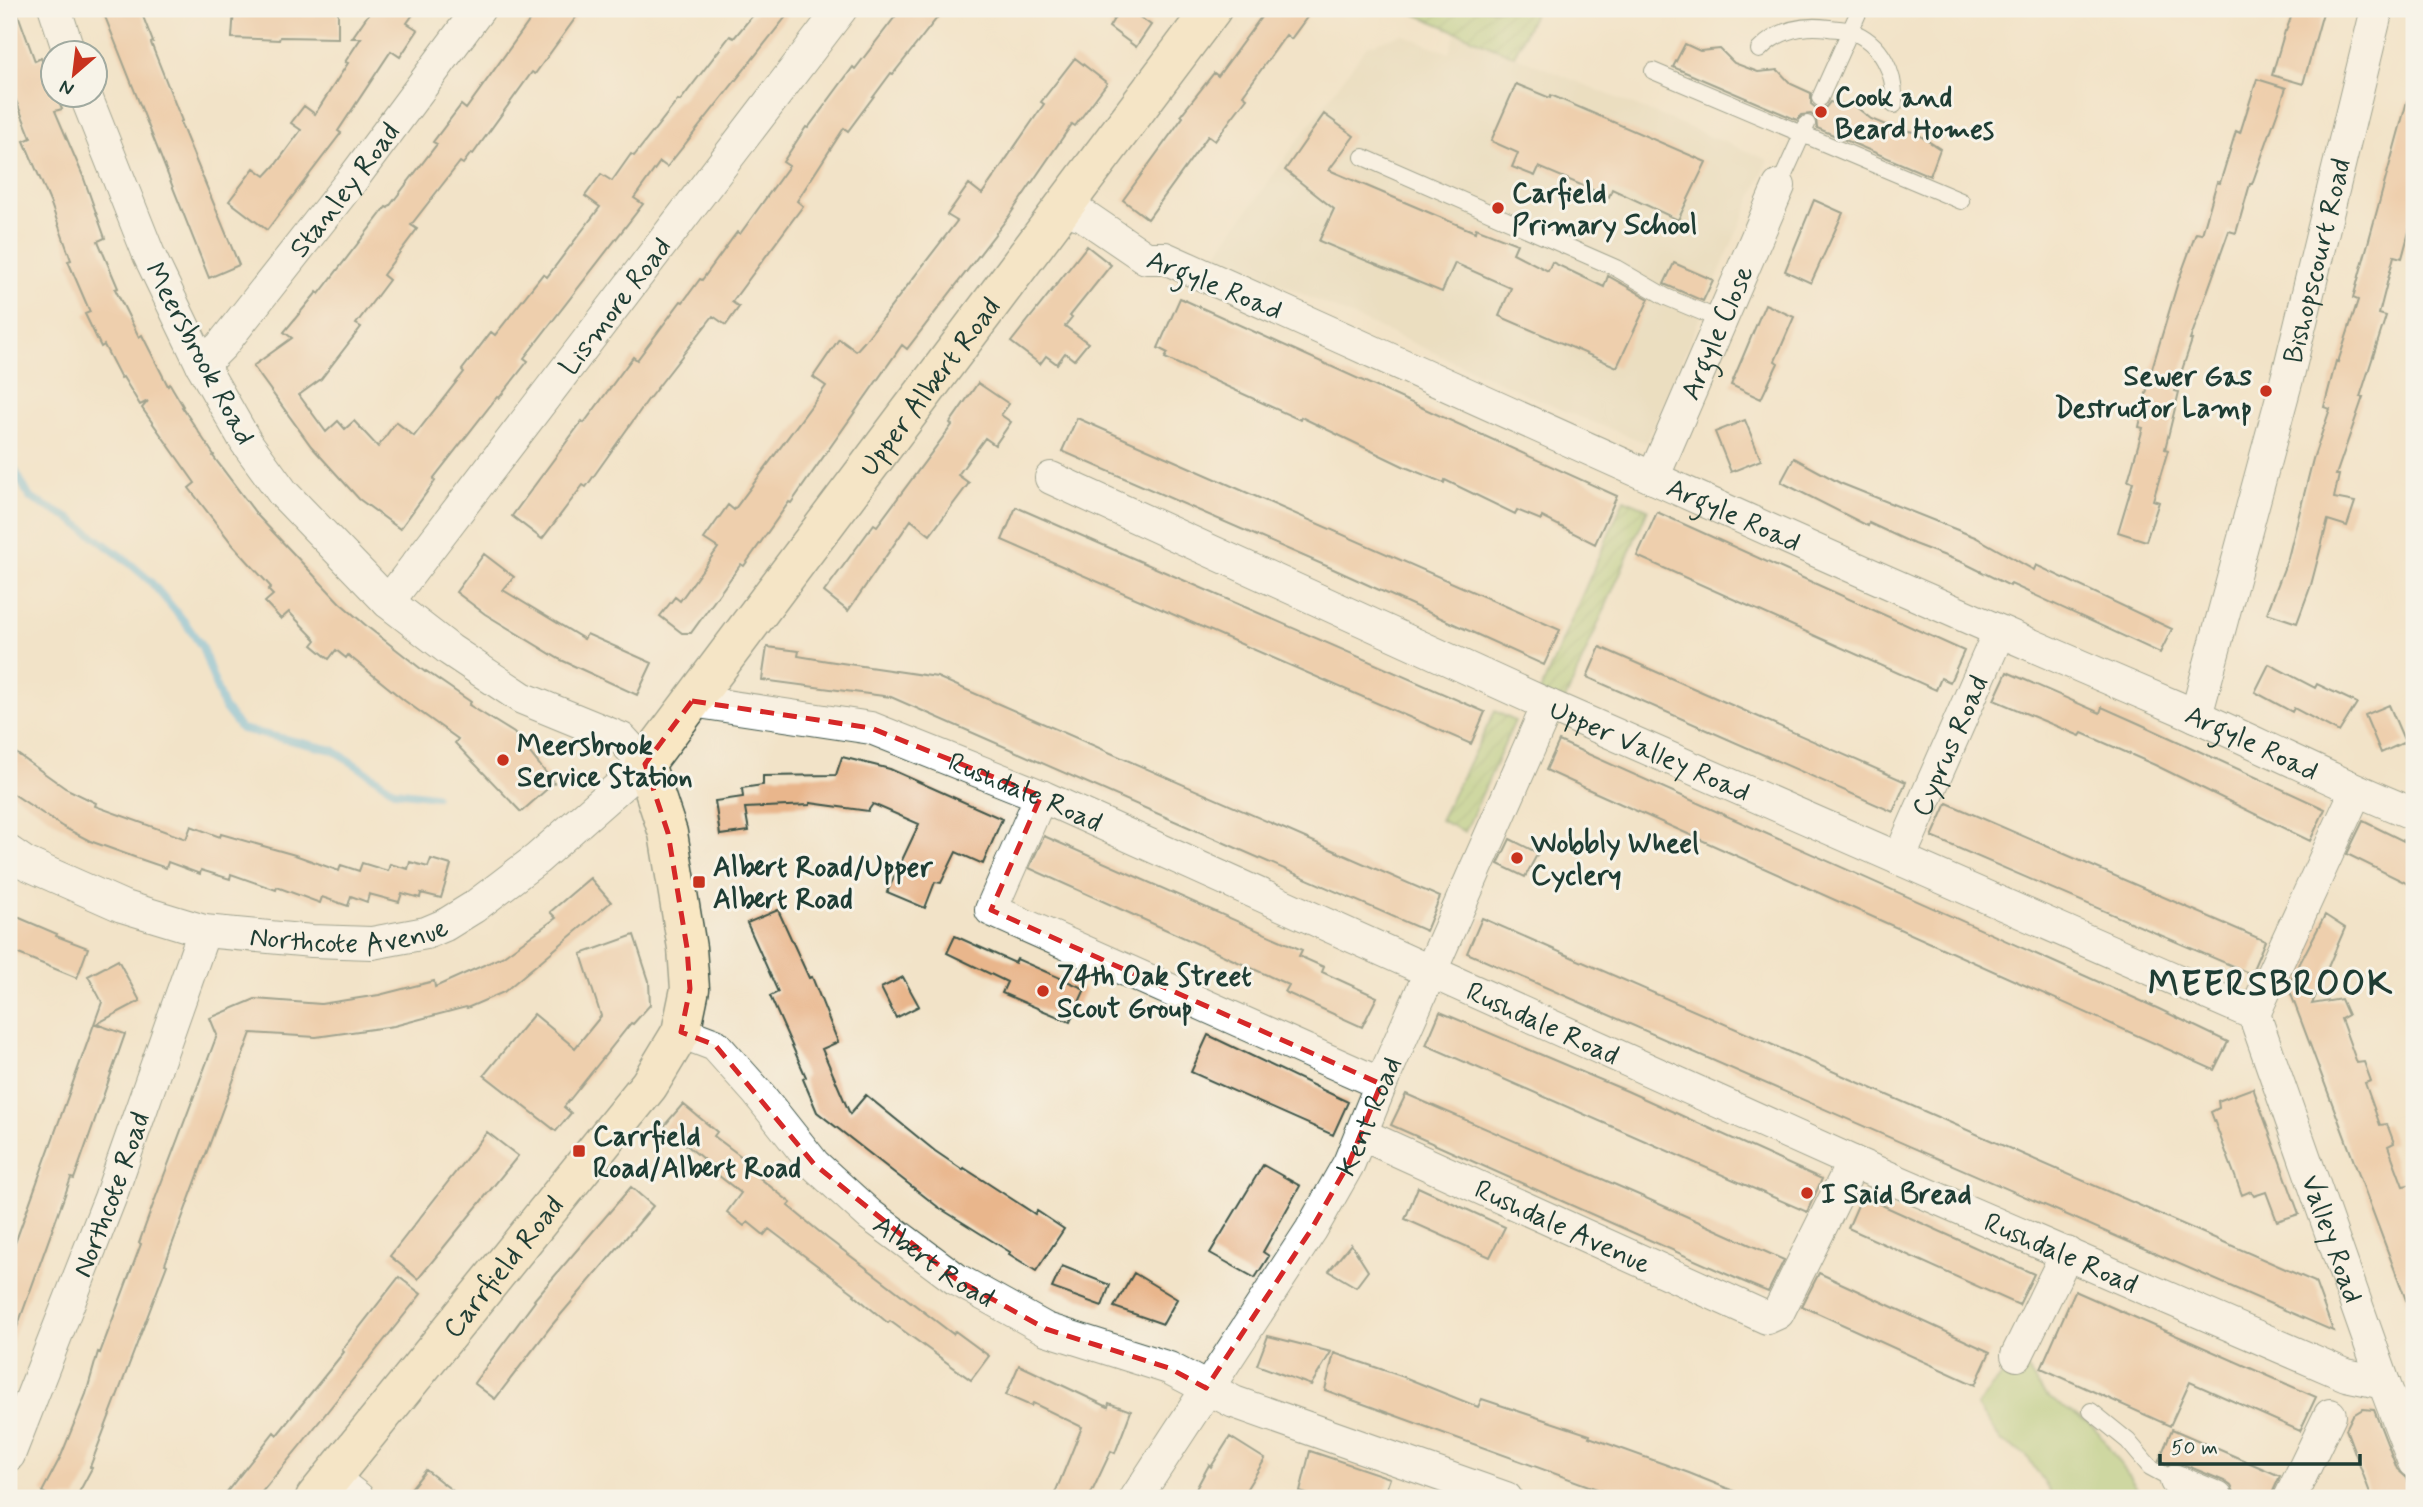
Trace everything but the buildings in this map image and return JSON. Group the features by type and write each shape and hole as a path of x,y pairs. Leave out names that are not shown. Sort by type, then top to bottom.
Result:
{"street":[{"path":"55,9 64,38"},
{"name":"Stanley Road","path":"201,365 222,345 352,180 478,9"},
{"name":"Lismore Road","path":"388,602 841,9"},
{"name":"Upper Albert Road","path":"645,764 1212,9"},
{"name":"Bishopscourt Road","path":"2196,716 2288,375 2376,9"},
{"name":"Meersbrook Road","path":"91,108 149,255 201,365 246,442 283,493 388,602 450,650 522,698 622,738 645,764"},
{"name":"Argyle Close","path":"1653,478 1779,186"},
{"name":"Argyle Road","path":"1057,212 1071,211 1083,215 1146,258 1165,258 1653,478 2196,716 2356,791 2414,814"},
{"name":"Upper Valley Road","path":"1051,478 1548,705 2254,1014"},
{"name":"Cyprus Road","path":"1899,859 2000,632"},
{"name":"Rushdale Road","path":"692,701 872,728 1041,796 1853,1162 2346,1375 2384,1383"},
{"name":"Kent Road","path":"1136,1498 1311,1230 1349,1163 1381,1084 1548,705"},
{"path":"645,764 668,834 687,948 690,989 681,1031"},
{"name":"Northcote Avenue","path":"9,852 25,863 122,906 204,932 372,943 426,933 445,925 474,906 537,859 645,764"},
{"path":"2254,1014 2356,791"},
{"path":"1041,796 991,910 1381,1084"},
{"name":"Northcote Road","path":"9,1455 110,1198 204,932"},
{"name":"Valley Road","path":"2254,1014 2414,1462"},
{"name":"Albert Road","path":"681,1031 715,1045 757,1091 814,1164 870,1214 956,1279 1046,1329 1169,1368 1234,1402 1506,1498"},
{"name":"Carrfield Road","path":"335,1491 649,1085 681,1031"},
{"name":"Rushdale Avenue","path":"1361,1134 1766,1318 1778,1312 1853,1162"},
{"path":"2017,1355 2067,1254"},
{"path":"2290,1498 2330,1415"},
{"path":"2176,1481 2217,1498"}],"lane":[{"path":"1820,98 1860,9"},
{"path":"1759,50 1771,38 1791,29 1815,26 1851,31 1873,44 1888,65 1895,86 1894,105"},
{"path":"1653,71 1805,130 1961,201"},
{"path":"1779,186 1805,130"},
{"path":"1363,157 1616,268 1665,297 1721,320"},
{"path":"2091,1411 2128,1441 2150,1467 2176,1481"}],"highlighted area":[{"path":"692,701 871,728 1041,796 991,910 1381,1084 1349,1163 1311,1230 1206,1388 1169,1368 1046,1329 956,1279 814,1164 715,1045 681,1032 690,989 687,948 668,833 645,764"}],"shaded area":[{"name":"Carfield Primary School","path":"1456,32 1768,160 1646,443 1560,409 1215,255 1367,46 1402,34 1449,53"}],"green space":[{"path":"1403,9 1536,9 1514,56"},
{"path":"1624,499 1648,509 1563,705 1539,694"},
{"path":"1495,711 1515,721 1465,832 1440,820"},
{"path":"2017,1355 2045,1395 2095,1428 2144,1498 2054,1498 2027,1456 2001,1441 1977,1406"}],"waterway":[{"path":"9,440 11,463 30,498 72,520 126,560 150,581 184,621 202,647 223,706 241,729 333,750 395,791 435,796"}],"place":[{"name":"Cook and Beard Homes","path":"1821,112"},
{"name":"Carfield Primary School","path":"1498,208"},
{"name":"Sewer Gas Destructor Lamp","path":"2266,391"},
{"name":"Meersbrook Service Station","path":"503,760"},
{"name":"Wobbly Wheel Cyclery","path":"1517,858"},
{"name":"Albert Road/Upper Albert Road","path":"699,882"},
{"name":"74th Oak Street Scout Group","path":"1043,991"},
{"name":"Carrfield Road/Albert Road","path":"579,1151"},
{"name":"I Said Bread","path":"1807,1193"}],"district":[{"name":"MEERSBROOK","path":"2271,983"}]}
